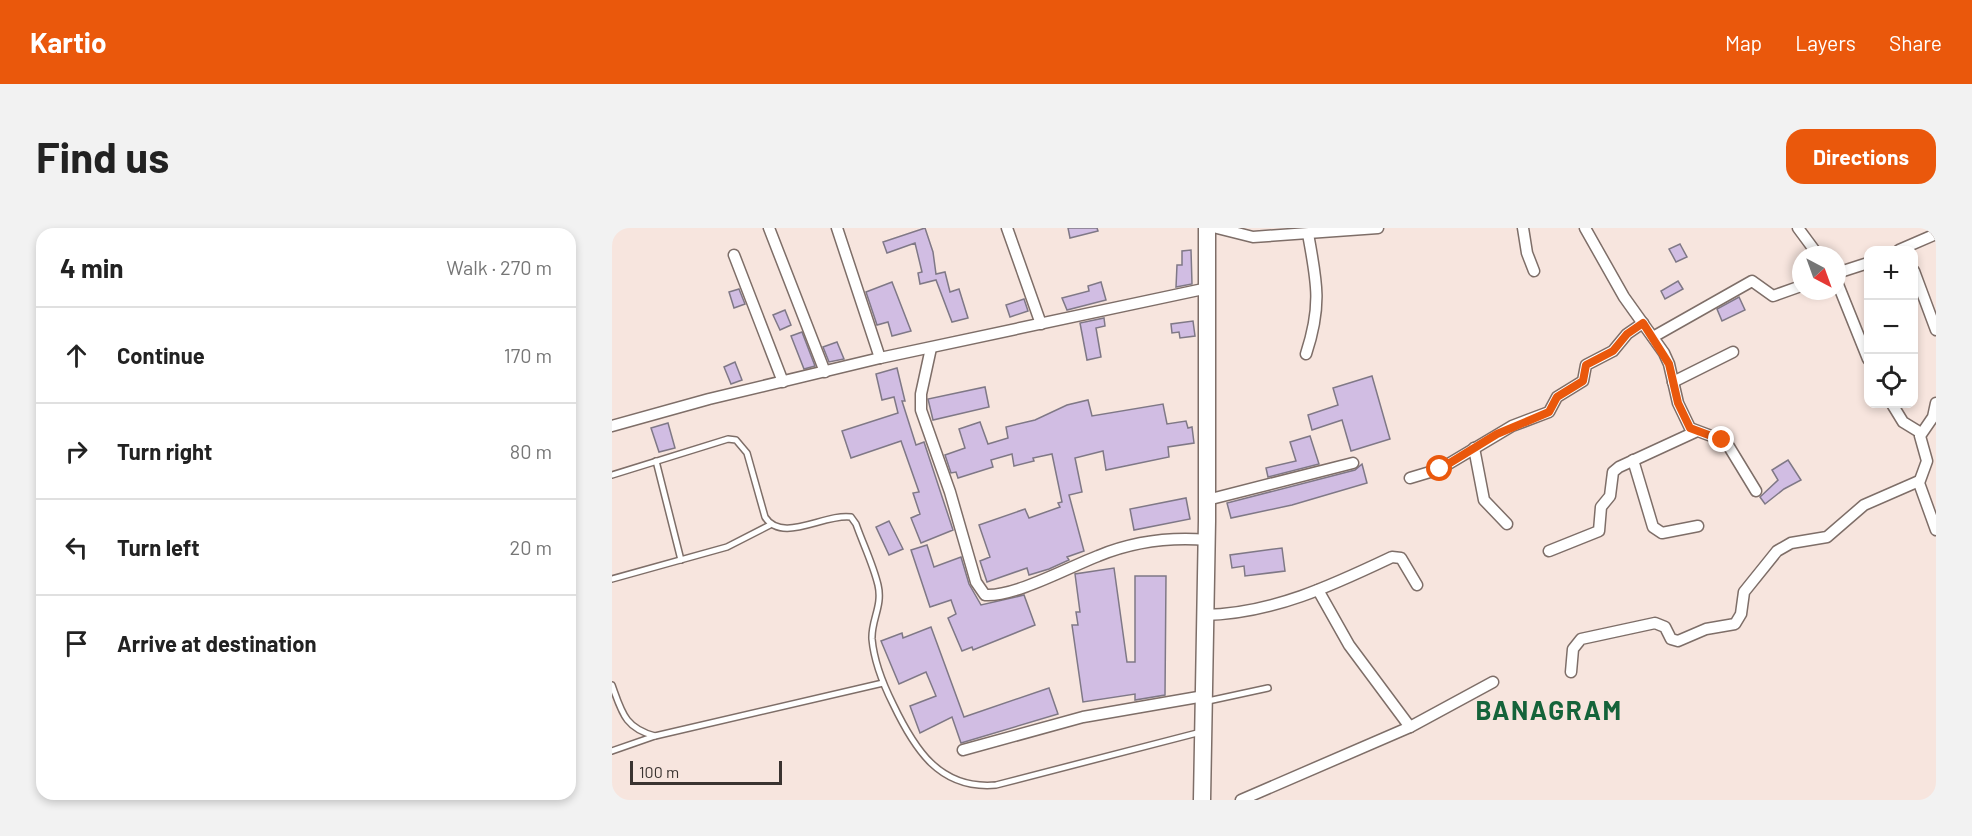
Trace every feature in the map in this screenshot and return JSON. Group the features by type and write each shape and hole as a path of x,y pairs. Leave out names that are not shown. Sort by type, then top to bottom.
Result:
{"main road":[{"path":"1202,800 1207,540 1207,228"}],"street":[{"path":"769,228 825,372"},
{"path":"837,228 880,358"},
{"path":"1007,228 1041,324"},
{"path":"1217,228 1253,237 1378,228"},
{"path":"1523,228 1527,253 1534,271"},
{"path":"1585,228 1624,297 1669,364 1678,403 1695,432"},
{"path":"1797,228 1811,246"},
{"path":"1306,354 1317,317 1317,286 1308,234"},
{"path":"1911,246 1936,234"},
{"path":"734,255 783,382"},
{"path":"1846,270 1864,265"},
{"path":"1653,337 1752,281 1773,296 1792,289"},
{"path":"1918,282 1936,330"},
{"path":"612,426 709,399 880,358 1208,288"},
{"path":"1844,300 1867,354"},
{"path":"1410,478 1440,469 1512,426 1549,412 1557,397 1583,381 1586,365 1613,351 1627,334 1643,323"},
{"path":"931,348 921,394 921,410 950,492 976,582 986,595 993,596 1031,584 1119,549 1169,540 1207,540"},
{"path":"1673,382 1733,352"},
{"path":"1921,433 1934,417 1936,403"},
{"path":"1571,672 1573,649 1581,639 1655,623 1665,627 1671,639 1678,641 1706,629 1735,624 1742,614 1744,592 1778,550 1791,543 1827,537 1864,505 1919,482 1932,464 1921,433 1903,422 1894,408"},
{"path":"1549,551 1599,531 1601,507 1610,496 1612,472 1695,432 1709,434 1728,446 1756,491"},
{"path":"1474,448 1484,500 1507,524"},
{"path":"1633,460 1653,527 1657,531 1698,526"},
{"path":"1207,500 1353,463"},
{"path":"1919,482 1936,530"},
{"path":"1204,615 1248,610 1293,600 1392,557 1401,558 1417,585"},
{"path":"1318,590 1349,645 1410,727"},
{"path":"1241,800 1410,727 1493,682"},
{"path":"963,750 1083,717 1204,699"}],"lane":[{"path":"612,475 728,439 736,440 747,453 765,517 770,525 777,528 788,528 841,516 850,517 856,524 878,584 879,611 872,639 883,683 917,750 936,766 970,784 996,785 1203,732"},
{"path":"656,462 681,560"},
{"path":"612,579 727,547 770,525"},
{"path":"612,751 655,736 883,683"},
{"path":"612,685 621,712 630,724 640,732 655,736"},
{"path":"1204,699 1268,688"}],"building":[{"path":"925,228 933,252 936,274 945,272 950,292 959,289 968,318 952,322 936,280 920,284 918,273 922,272 915,243 887,253 883,242"},
{"path":"1068,228 1097,228 1098,231 1070,238"},
{"path":"1680,244 1687,257 1676,262 1669,249"},
{"path":"1191,250 1192,284 1176,287 1177,265 1182,265 1182,251"},
{"path":"1678,281 1683,289 1665,299 1661,291"},
{"path":"892,282 911,331 892,336 888,322 877,325 866,292"},
{"path":"1101,282 1106,300 1067,310 1062,298 1089,291 1088,286"},
{"path":"739,289 745,304 734,308 729,292"},
{"path":"1739,297 1745,310 1722,321 1717,309"},
{"path":"1024,299 1028,311 1010,317 1006,305"},
{"path":"785,310 791,325 780,330 773,315"},
{"path":"1104,318 1105,326 1096,328 1101,357 1087,360 1080,323"},
{"path":"1193,321 1195,336 1180,338 1179,332 1172,333 1171,324"},
{"path":"802,332 815,366 804,369 791,336"},
{"path":"837,342 844,359 829,362 823,347"},
{"path":"735,362 742,380 731,384 724,367"},
{"path":"897,368 905,401 902,401 916,445 924,442 953,530 921,543 911,518 920,514 913,493 919,492 901,441 851,458 842,431 898,413 894,397 882,400 876,374"},
{"path":"1372,376 1390,439 1351,451 1342,420 1312,430 1308,415 1338,405 1333,388"},
{"path":"985,387 989,407 933,420 928,399"},
{"path":"1088,400 1092,416 1163,404 1167,424 1186,421 1188,428 1192,427 1194,443 1168,447 1169,457 1106,470 1103,451 1075,458 1082,492 1069,495 1084,551 1067,557 1069,560 1049,569 1029,575 1027,568 987,582 980,561 990,557 979,525 1025,509 1029,518 1060,507 1058,503 1062,502 1052,454 1033,458 1034,461 1014,466 1012,454 991,460 993,467 958,478 956,472 951,473 945,455 965,448 959,429 980,422 988,444 1008,438 1006,427 1035,420 1067,405"},
{"path":"668,423 675,448 659,452 651,428"},
{"path":"1310,436 1319,464 1268,477 1266,468 1296,461 1290,442"},
{"path":"1788,460 1801,480 1784,489 1765,504 1760,497 1778,480 1772,470"},
{"path":"1362,464 1367,483 1292,505 1231,518 1227,503 1355,470"},
{"path":"1186,498 1190,519 1134,530 1130,509"},
{"path":"889,521 903,549 889,555 876,527"},
{"path":"927,545 934,567 961,557 969,584 981,605 1024,595 1035,625 973,650 972,647 962,651 948,618 956,614 951,600 930,607 911,550"},
{"path":"1282,548 1285,571 1245,576 1244,566 1232,568 1230,555"},
{"path":"1114,568 1127,662 1135,662 1135,576 1166,576 1165,695 1135,700 1135,694 1083,702 1072,625 1078,625 1076,612 1080,612 1075,574"},
{"path":"931,627 964,717 1049,688 1058,714 961,743 952,717 920,733 910,706 936,696 926,672 899,684 881,641 902,633 903,638"}],"district":[{"name":"BANAGRAM","path":"1549,711"}],"route":[{"path":"1440,469 1512,426 1549,412 1557,397 1583,381 1586,365 1589,362 1613,351 1627,334 1643,323 1669,364 1678,403 1690,428 1695,432 1709,434 1722,440"}]}
